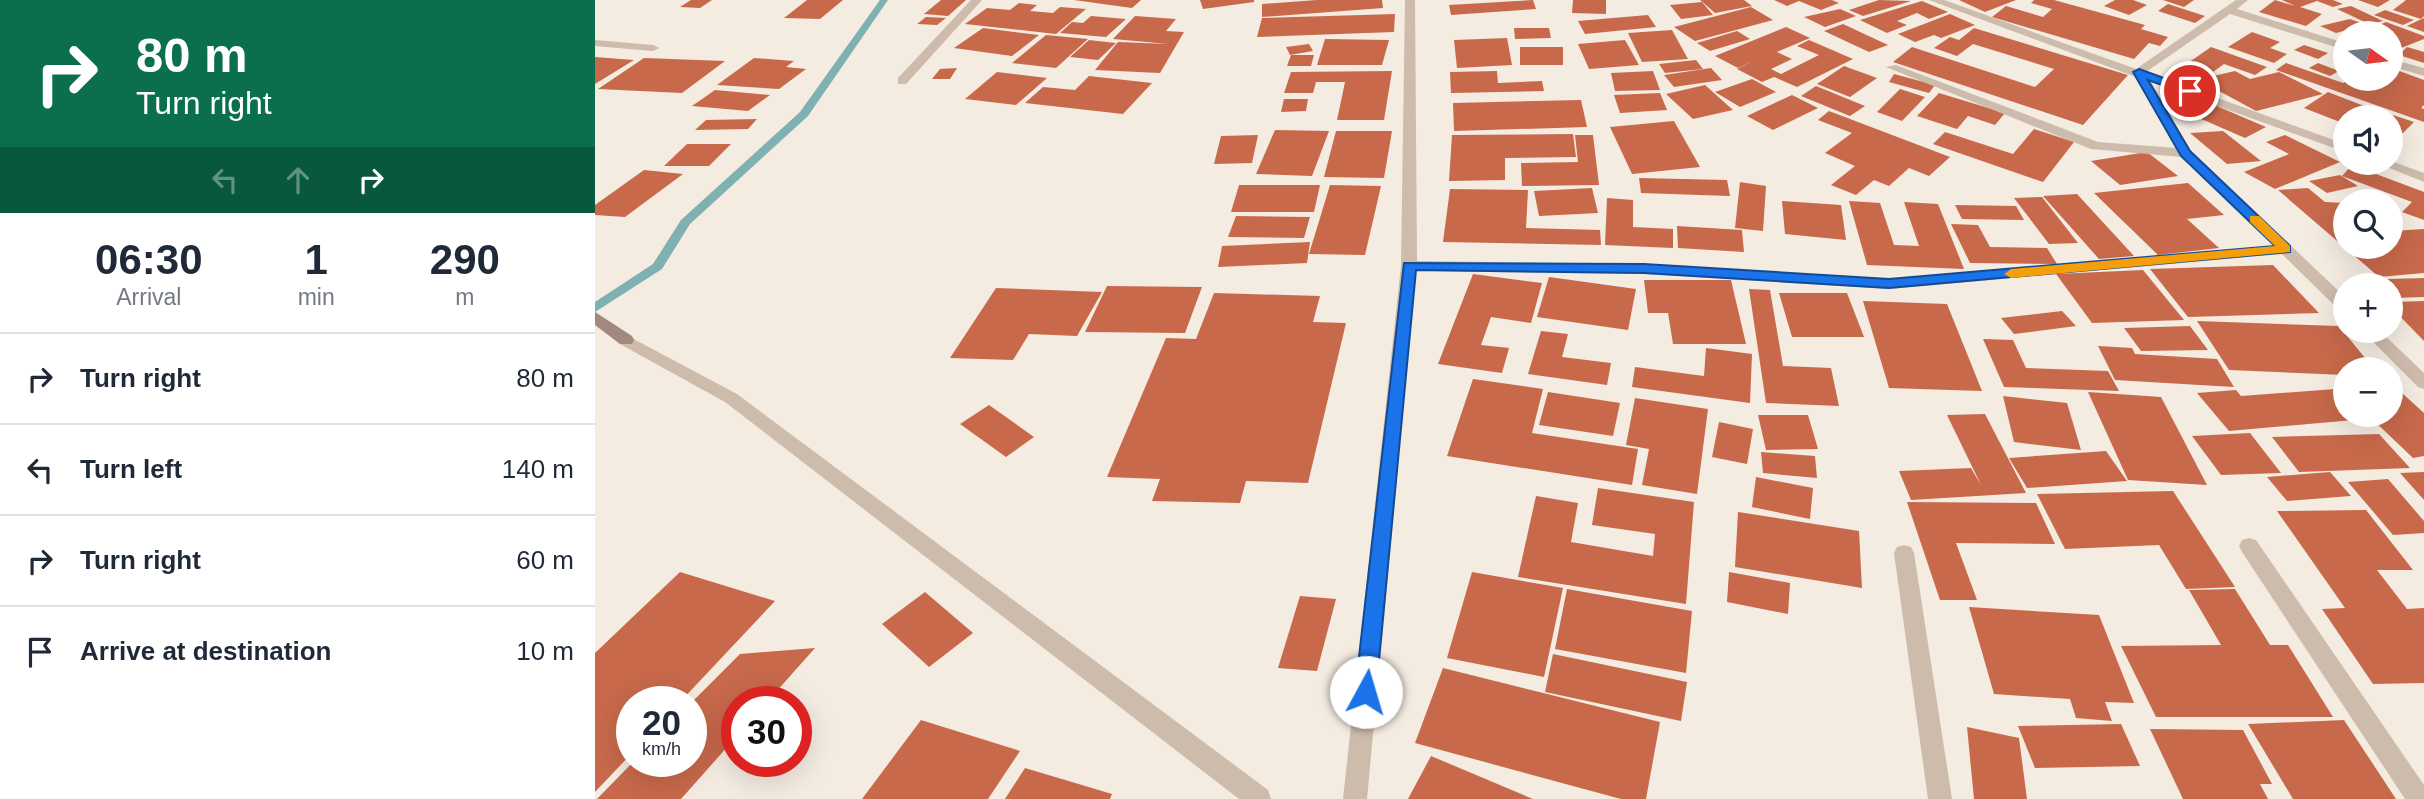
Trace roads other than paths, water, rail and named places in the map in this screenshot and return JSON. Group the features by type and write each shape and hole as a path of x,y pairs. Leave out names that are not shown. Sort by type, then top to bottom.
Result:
{"street":[{"path":"902,81 977,0"},
{"path":"1355,799 1409,266 1410,0"},
{"path":"1934,0 2333,144"},
{"path":"2139,72 2243,0"},
{"path":"2228,10 2333,43"},
{"path":"595,43 653,48"},
{"path":"2403,66 2424,72"},
{"path":"1892,67 2096,146 2186,153"},
{"path":"2139,72 2186,153 2333,295"},
{"path":"2403,170 2424,178"},
{"path":"1409,266 1644,269 1889,284 2285,249"},
{"path":"595,317 627,340 731,398 1259,799"},
{"path":"2382,343 2424,383"},
{"path":"2249,546 2419,799"},
{"path":"1904,553 1940,799"}],"waterway":[{"path":"595,308 658,266 685,222 804,114 884,0"}]}
